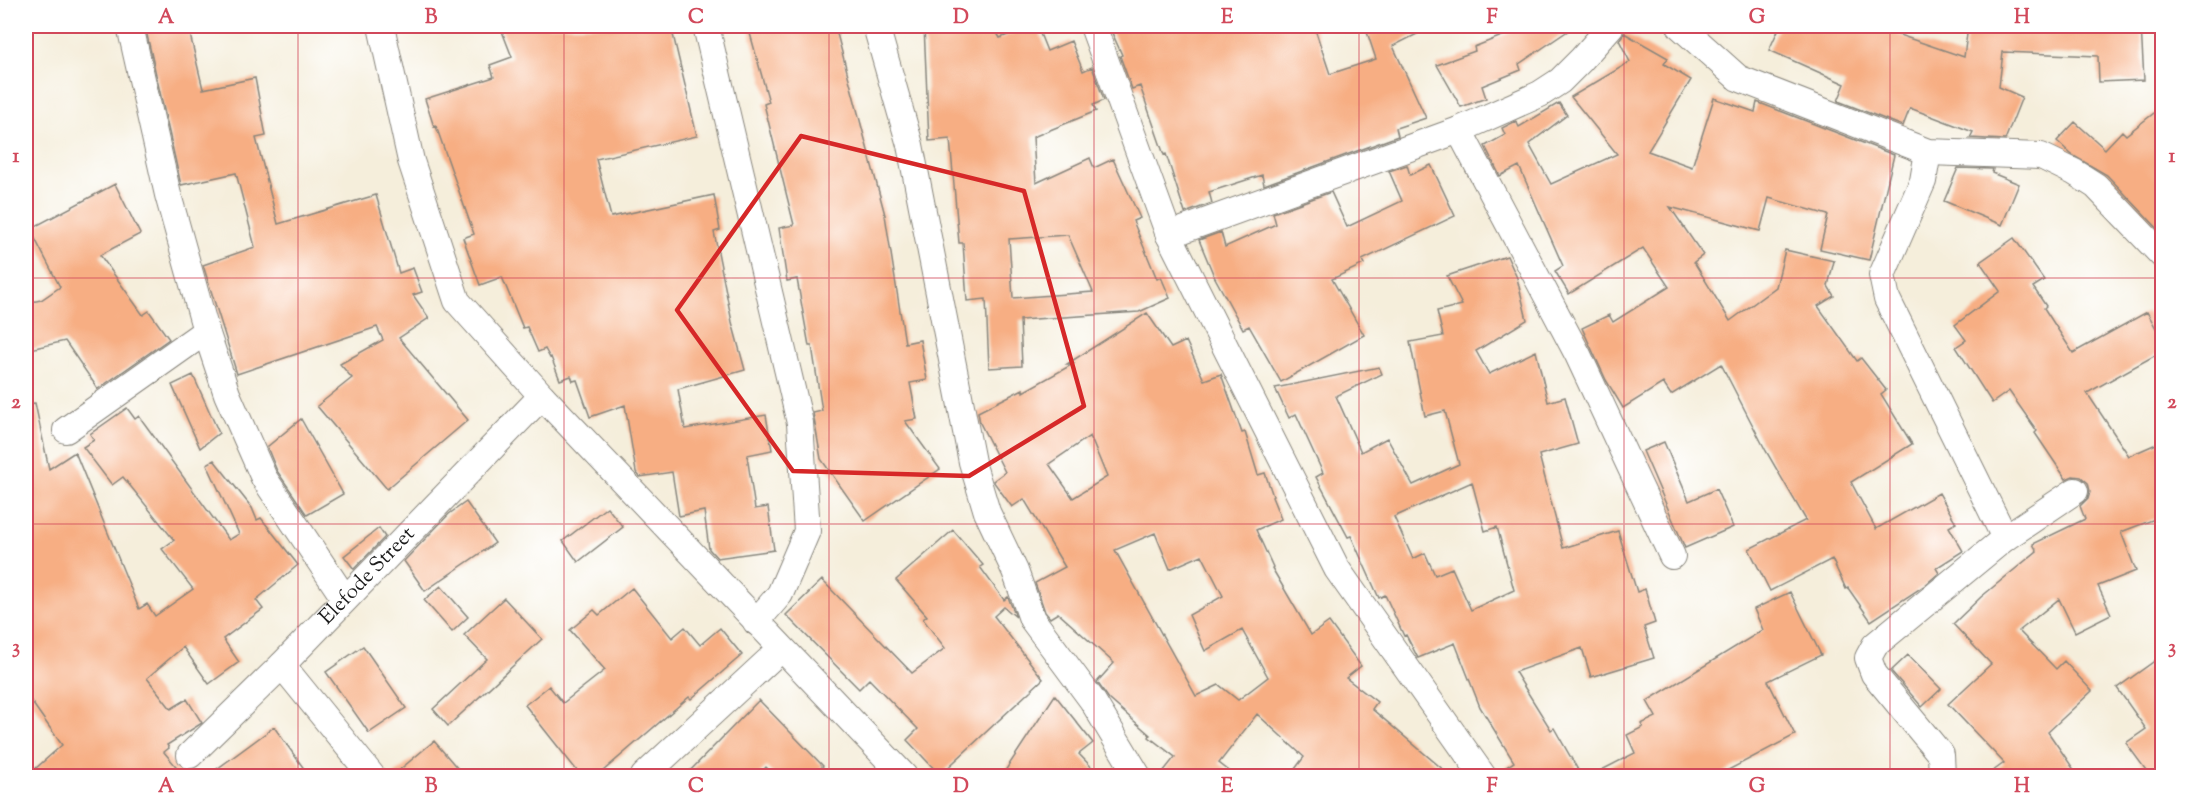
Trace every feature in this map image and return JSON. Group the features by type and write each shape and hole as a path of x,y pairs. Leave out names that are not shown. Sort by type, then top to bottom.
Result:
{"street":[{"path":"130,26 168,195 206,331 227,394 264,478 345,598"},
{"path":"381,26 411,161 457,301 542,396 904,777"},
{"path":"706,26 800,423 807,531 780,594 756,622"},
{"path":"876,26 910,145 972,462 987,512 1015,571 1032,619 1092,700 1138,777"},
{"path":"1093,26 1169,235 1337,569 1483,777"},
{"path":"1169,235 1459,130 1540,94 1560,81 1611,26"},
{"path":"1680,26 1738,78 1928,152 2041,156 2096,186 2163,255"},
{"path":"1459,130 1578,355 1672,556"},
{"path":"1928,152 1923,181 1882,275 1887,299 2005,538"},
{"path":"66,430 206,331"},
{"name":"Elefode Street","path":"190,755 282,665 542,396"},
{"path":"1942,777 1941,755 1875,674 1868,658 1875,645 2005,538 2075,490"},
{"path":"644,777 781,649"},
{"path":"282,665 372,777"}],"highlighted area":[{"path":"801,136 1024,191 1084,406 969,476 793,471 677,310"}],"building":[{"path":"145,26 188,26 203,89 255,78 266,136 256,138 278,224 376,195 399,273 413,268 422,292 413,295 429,318 399,338 468,420 387,489 317,406 352,378 340,364 383,340 377,327 237,374 203,265 255,247 236,173 181,185"},
{"path":"500,26 671,26 697,136 596,159 611,217 714,195 720,230 714,232 732,322 745,370 678,389 685,429 766,415 772,450 747,455 755,509 768,507 774,550 717,558 709,549 704,511 679,516 672,472 640,477 636,472 625,405 590,417 577,380 573,381 571,376 560,380 551,357 545,349 538,352 527,327 523,328 502,277 480,285 463,238 474,234 425,99 494,77 490,65 512,57"},
{"path":"748,26 835,26 885,215 905,343 920,340 927,380 910,383 917,419 905,421 940,469 865,521 821,459 813,413 822,411 812,346 809,346 797,279 787,281 779,228 794,225 764,104 769,102"},
{"path":"924,26 993,26 1000,38 1031,26 1037,26 1047,51 1071,41 1083,71 1092,67 1104,100 1093,105 1096,111 1033,137 1036,183 1090,158 1094,168 1113,159 1140,218 1133,221 1157,279 1161,277 1170,298 1139,312 1020,320 1022,366 989,368 986,299 967,301 963,243 959,243 950,139 929,141","holes":["1068,235 1093,292 1013,298 1009,239"]},
{"path":"1109,26 1314,26 1330,74 1376,59 1365,26 1433,26 1393,46 1426,118 1396,128 1398,136 1264,185 1262,175 1209,192 1212,203 1185,213 1140,86 1132,89 1120,56 1122,55"},
{"path":"1527,26 1575,26 1519,64 1521,70 1482,86 1486,98 1461,107 1437,65 1475,51 1474,47"},
{"path":"1780,26 1873,26 1964,57 1968,26 2141,26 2144,80 2099,82 2098,56 2003,52 1999,87 2022,97 2005,140 1970,138 1973,132 1910,108 1903,126 1838,101 1845,84 1769,50"},
{"path":"1624,33 1668,58 1664,64 1691,80 1648,151 1692,167 1714,98 1755,112 1757,102 1894,155 1869,260 1820,249 1828,215 1769,198 1760,231 1670,207 1703,255 1694,262 1730,321 1776,287 1785,250 1834,261 1828,286 1834,296 1818,306 1857,361 1861,358 1886,390 1881,394 1912,444 1851,482 1876,529 1939,493 1956,523 1949,527 1963,551 1936,568 1939,573 1924,586 1871,621 1848,588 1846,589 1832,559 1770,591 1749,549 1806,520 1766,451 1721,364 1671,395 1663,383 1623,408 1606,380 1582,328 1609,315 1613,322 1669,287 1643,248 1569,294 1555,271 1563,266 1519,166 1500,176 1485,146 1505,135 1502,128 1516,121 1519,127 1559,103 1567,115 1529,144 1551,184 1617,154 1571,97 1630,62 1619,40"},
{"path":"2163,106 2163,234 2107,175 2072,155 2057,141 2075,122 2105,149 2122,131 2126,135"},
{"path":"1407,165 1410,175 1431,165 1455,216 1362,260 1364,264 1332,279 1364,335 1281,382 1249,326 1243,329 1214,276 1199,240 1221,232 1225,247 1276,224 1273,213 1331,192 1347,227 1402,201 1389,171"},
{"path":"1958,168 1993,169 1992,173 2019,184 2002,225 1944,201"},
{"path":"115,184 140,234 100,255 143,315 149,311 169,339 98,389 65,341 26,350 26,303 41,300 60,287 30,229"},
{"path":"2014,238 2044,280 2033,287 2073,353 2147,312 2163,341 2163,351 2087,393 2129,456 2163,441 2163,516 2121,532 2136,571 2098,586 2111,614 2075,632 2059,599 2019,631 2056,669 2064,661 2092,691 2048,732 2079,777 1985,777 2004,763 1948,704 1991,664 1953,624 1981,597 2037,551 2033,544 2085,519 2080,506 2088,498 2090,491 2088,483 2081,477 2073,476 2066,479 2009,391 1992,403 1956,347 1966,340 1955,325 2000,291 1980,262"},
{"path":"1507,256 1517,278 1527,320 1476,351 1489,374 1536,351 1548,402 1565,397 1578,444 1539,455 1563,548 1618,531 1637,592 1645,589 1655,623 1644,627 1654,658 1591,677 1582,648 1515,672 1551,730 1554,728 1582,777 1498,777 1497,773 1514,762 1480,707 1455,643 1418,658 1406,635 1404,636 1385,595 1379,598 1351,536 1348,537 1316,477 1323,473 1296,414 1289,418 1275,388 1379,367 1382,374 1336,396 1361,452 1387,438 1413,485 1459,464 1445,411 1425,416 1410,342 1443,336 1437,311 1462,305 1447,276","holes":["1472,482 1485,531 1497,527 1514,590 1471,610 1452,568 1435,575 1425,553 1413,559 1394,517"]},
{"path":"1147,313 1171,348 1186,341 1204,380 1221,374 1242,433 1245,432 1258,475 1265,473 1281,519 1256,530 1272,568 1311,635 1329,622 1361,666 1346,678 1377,702 1372,709 1452,777 1289,777 1304,757 1257,714 1219,763 1237,777 1159,777 1175,757 1149,737 1150,735 1109,699 1097,682 1114,663 1058,613 1050,618 1045,612 1035,583 1065,567 1024,499 1012,507 993,481 1005,472 980,423 978,412 1023,389 1023,392 1073,364 1067,364","holes":["1090,436 1107,477 1073,498 1049,464","1155,533 1170,569 1202,555 1223,596 1189,615 1205,651 1242,630 1268,677 1238,700 1219,685 1196,696 1115,550"]},
{"path":"193,375 219,433 200,448 172,385"},
{"path":"35,403 49,469 75,452 139,609 147,604 155,616 193,589 162,549 174,540 123,477 112,485 83,447 94,440 90,434 127,408 135,419 139,416 229,540 239,534 207,464 214,460 252,508 257,520 261,518 298,565 256,600 263,609 223,639 239,662 209,684 183,647 147,678 171,709 187,699 202,723 167,745 169,748 164,752 185,777 26,777 62,745 26,694 26,404"},
{"path":"301,419 343,494 307,515 277,471 267,447"},
{"path":"1664,442 1689,501 1716,489 1733,527 1685,548 1643,451"},
{"path":"466,502 495,543 425,591 404,561 449,514"},
{"path":"607,507 623,527 578,562 563,541"},
{"path":"379,528 385,537 354,569 344,556"},
{"path":"953,530 983,565 980,567 1004,600 1008,597 1016,617 1004,607 994,616 1043,679 940,775 907,740 918,729 869,679 859,689 786,615 822,580 912,673 945,648 923,619 927,616 896,580"},
{"path":"441,586 468,617 452,632 424,600"},
{"path":"632,588 672,638 685,627 700,645 720,628 742,655 596,777 582,777 525,705 549,686 563,703 605,670 570,630 594,610 599,615"},
{"path":"1790,592 1821,655 1768,681 1795,735 1715,777 1588,777 1635,753 1627,735 1643,727 1641,724 1656,717 1647,701 1763,630 1754,609"},
{"path":"504,598 542,639 448,726 433,709 487,659 464,635"},
{"path":"363,646 406,708 369,733 326,672"},
{"path":"1908,655 1941,689 1922,707 1891,671"},
{"path":"2163,655 2163,777 2151,777 2126,743 2146,729 2117,688"},
{"path":"1055,695 1093,743 1079,754 1101,777 1001,777"},
{"path":"759,700 823,766 812,777 776,777 766,767 757,777 684,777"},
{"path":"274,727 310,777 206,777"},
{"path":"434,741 465,777 391,777"}]}
